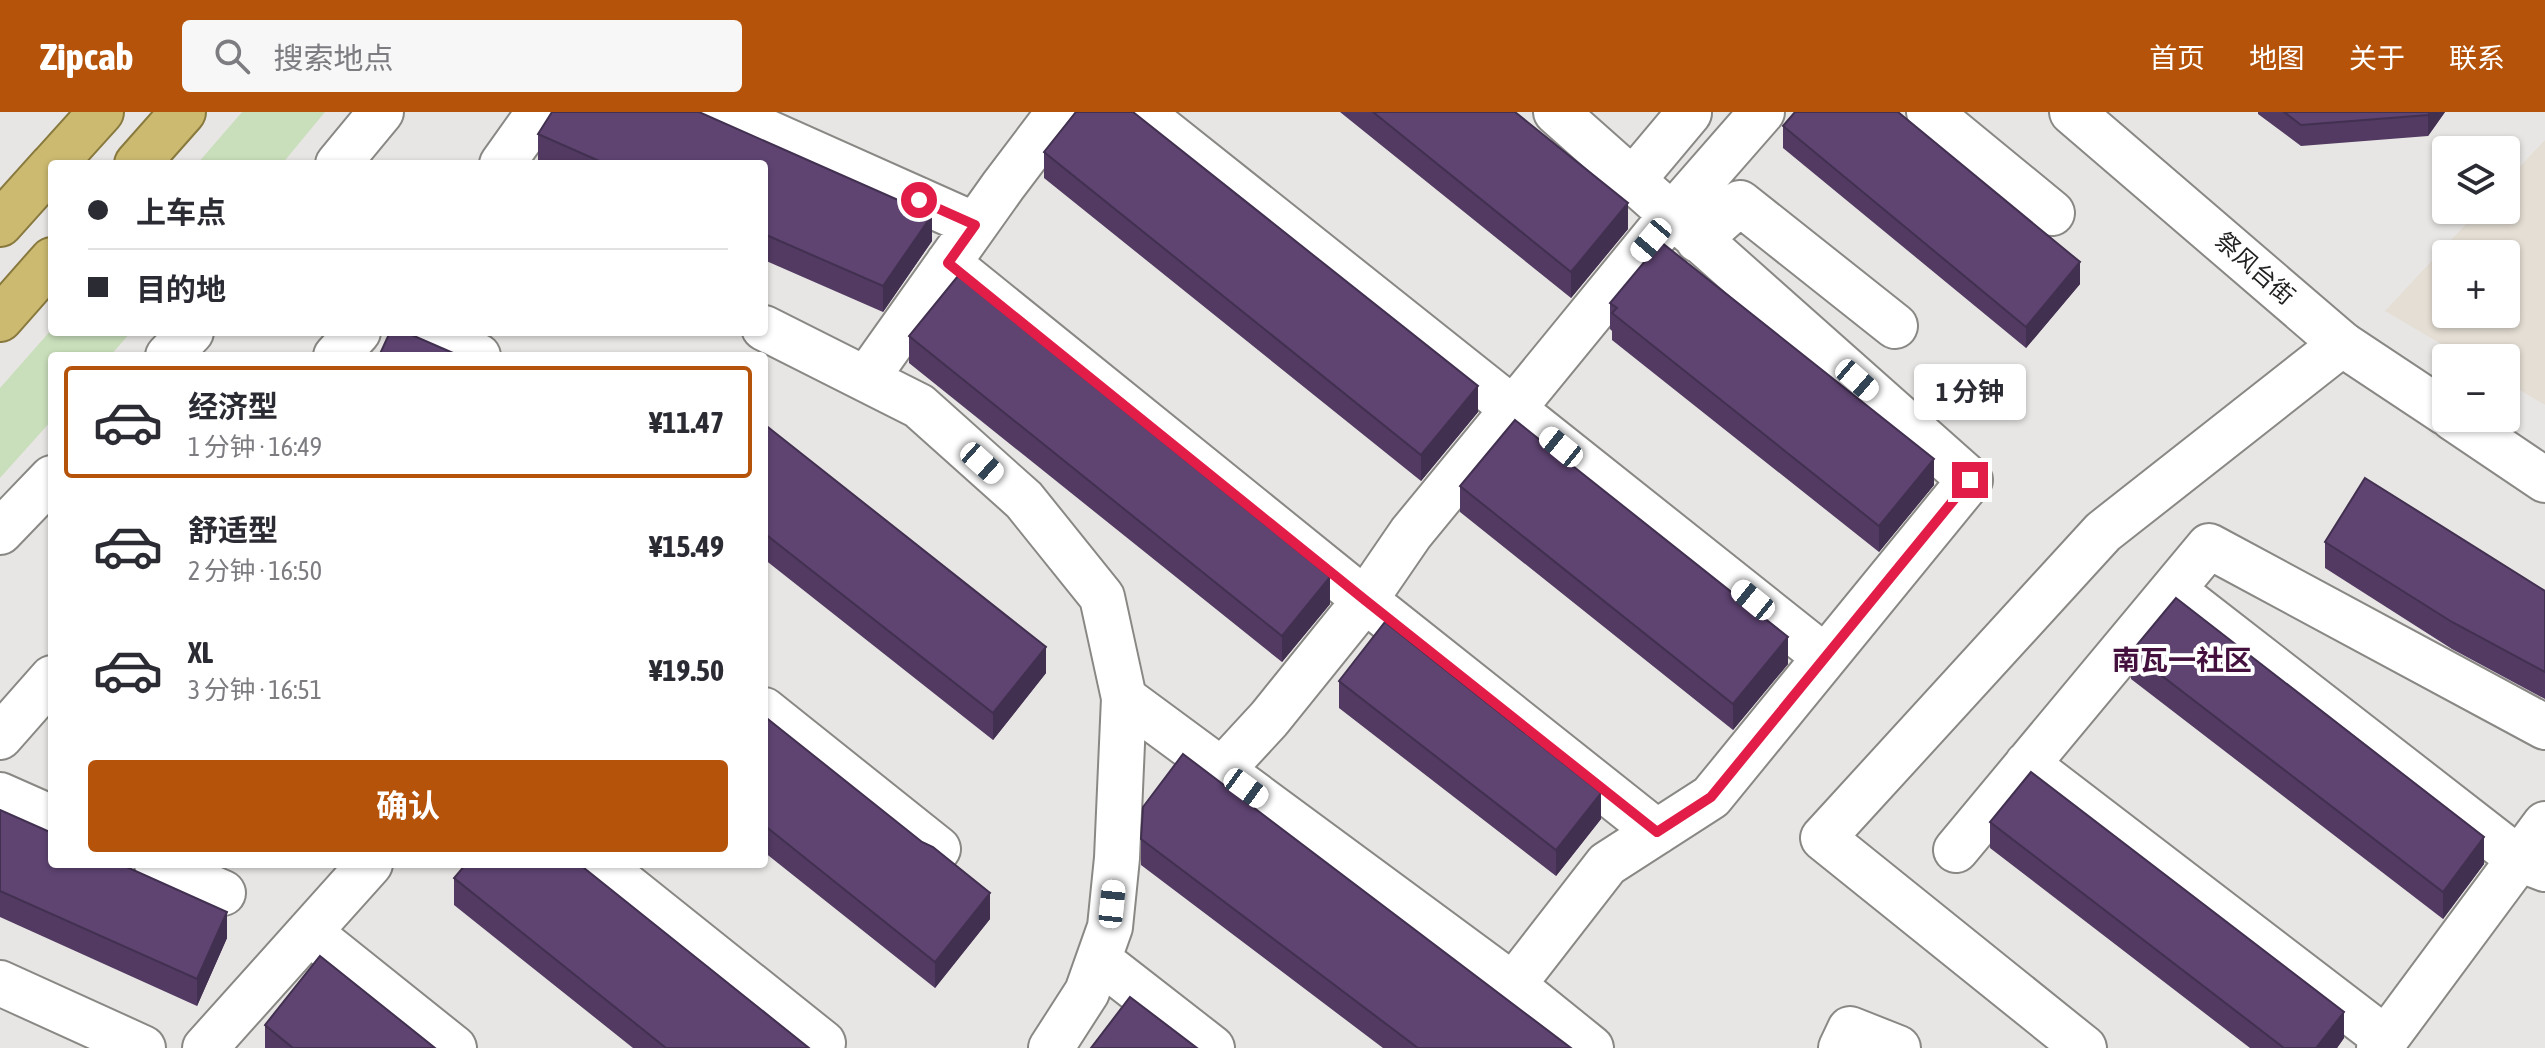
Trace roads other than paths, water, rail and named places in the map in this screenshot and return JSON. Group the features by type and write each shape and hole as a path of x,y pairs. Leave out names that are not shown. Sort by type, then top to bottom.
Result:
{"highway":[{"path":"58,160 101,112"},
{"path":"141,160 183,112"},
{"path":"0,224 48,171"},
{"path":"0,319 48,265"}],"street":[{"path":"341,160 381,112"},
{"path":"505,160 539,112"},
{"path":"722,112 975,225"},
{"path":"866,379 1059,112"},
{"path":"1140,112 1825,657"},
{"path":"1513,985 1607,864 1711,797 1970,480 1556,112"},
{"path":"1632,181 1687,112"},
{"path":"1222,770 1269,719 1365,600 1411,533 1513,409 1684,228 1762,112"},
{"path":"1929,112 2052,213"},
{"name":"祭风台街","path":"2072,112 2342,344 2432,404"},
{"path":"1684,228 1740,203 1895,326"},
{"path":"948,263 1657,832"},
{"path":"172,352 187,336"},
{"path":"340,352 354,336"},
{"path":"433,336 469,352"},
{"path":"769,340 866,379 919,406 1024,500 1102,597 1124,698 1117,858 1110,927 1087,992 1051,1048"},
{"path":"2084,1048 1823,838 2103,532 2342,344"},
{"path":"2474,432 2545,480"},
{"path":"0,532 48,482"},
{"path":"1956,850 2209,546 2545,727"},
{"path":"2173,590 2532,864"},
{"path":"0,737 48,683"},
{"path":"1124,698 1513,985 1591,1048"},
{"path":"768,713 938,849"},
{"path":"2027,764 2383,1043 2532,864 2545,824"},
{"path":"0,795 48,816"},
{"path":"166,868 223,893"},
{"path":"205,1048 366,868"},
{"path":"604,868 823,1043"},
{"path":"309,932 454,1048"},
{"path":"1099,960 1212,1048"},
{"path":"0,983 143,1048"},
{"path":"1841,1048 1850,1029 1898,1048"}],"district":[{"name":"南瓦一社区","path":"2182,660"}]}
